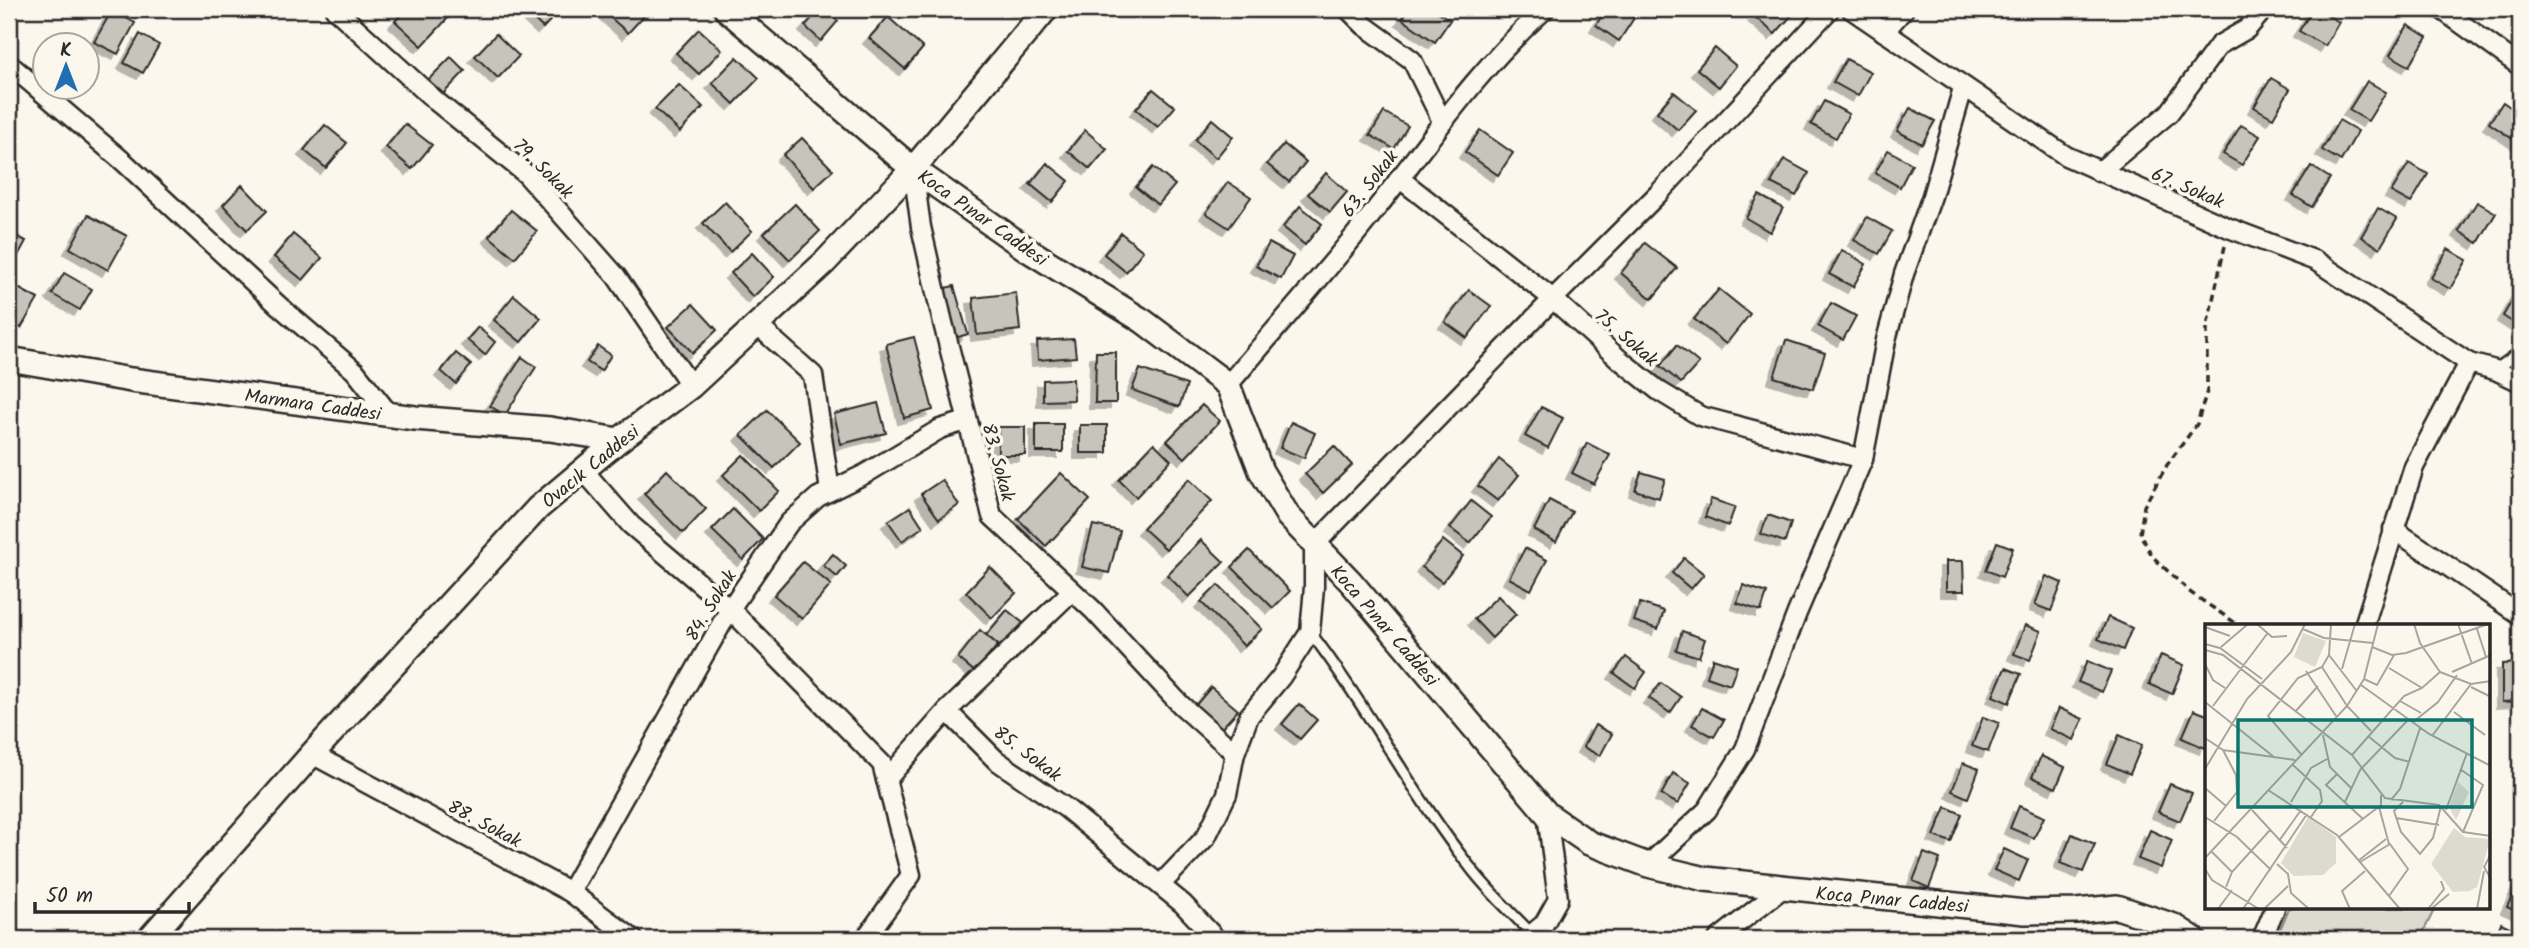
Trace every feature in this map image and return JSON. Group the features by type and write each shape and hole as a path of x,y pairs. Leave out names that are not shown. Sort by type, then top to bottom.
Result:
{"street":[{"name":"79. Sokak","path":"335,9 437,102 526,174 616,276 691,386"},
{"name":"Koca Pınar Caddesi","path":"726,9 913,169 1028,250 1143,321 1228,385 1261,471 1287,516 1352,582 1548,814 1589,843 1648,865 1705,879 2025,912 2076,911 2117,906 2174,926 2192,938"},
{"name":"Ovacık Caddesi","path":"149,939 312,754 538,508 619,440 691,386 825,262 913,169 1046,9"},
{"path":"1348,9 1365,26 1412,60 1442,121"},
{"name":"63. Sokak","path":"1228,385 1376,210 1442,121 1516,35 1545,9"},
{"path":"1160,885 1206,837 1227,794 1236,754 1249,716 1281,677 1310,632 1314,545 1658,194 1830,9"},
{"name":"67. Sokak","path":"1851,9 2066,156 2229,228 2316,261 2469,363 2495,370 2520,382"},
{"path":"1884,32 1904,9"},
{"path":"2099,172 2169,113 2219,45 2247,29 2264,9"},
{"path":"2441,9 2520,66"},
{"path":"9,64 125,163 278,305 355,371 389,414"},
{"path":"1648,865 1707,810 1745,749 1797,613 1863,458 1890,327 1904,274 1932,196 1964,88"},
{"name":"83. Sokak","path":"913,169 921,228 966,421 992,516 1072,591 1181,705 1236,754"},
{"name":"75. Sokak","path":"1399,178 1553,299 1659,391 1700,416 1863,458"},
{"path":"757,325 813,375 831,491"},
{"name":"Marmara Caddesi","path":"9,359 131,380 389,414 550,429 619,440"},
{"path":"2365,624 2414,467 2469,363"},
{"name":"84. Sokak","path":"570,892 730,609 789,523 817,497 865,474 940,429 966,421"},
{"path":"583,470 631,525 730,609 882,764 911,876 865,939"},
{"path":"2393,528 2520,615"},
{"path":"886,780 947,711 1072,591"},
{"name":"85. Sokak","path":"947,711 996,760 1066,808 1183,904 1216,939"},
{"name":"88. Sokak","path":"312,754 570,892 634,939"},
{"path":"1529,937 1544,924 1558,899 1548,814"},
{"path":"1718,939 1783,888"},
{"path":"2262,939 2275,909"}],"lane":[{"path":"2495,370 2520,352"},
{"path":"1310,632 1416,792 1471,869 1529,937"}],"path":[{"path":"2229,228 2207,326 2207,391 2197,424 2167,465 2144,506 2140,534 2153,557 2191,593 2237,624"}],"shaded area":[{"path":"2289,909 2435,909 2420,939 2276,939"}],"building":[{"path":"407,9 439,9 448,18 422,46 395,21"},
{"path":"523,9 557,9 559,11 543,28"},
{"path":"650,9 628,33 603,11"},
{"path":"820,9 838,21 821,41 805,26"},
{"path":"1409,9 1434,9 1450,20 1435,42 1402,19"},
{"path":"1606,9 1620,9 1634,18 1619,41 1596,25"},
{"path":"1760,9 1787,9 1793,14 1775,34 1754,16"},
{"path":"2313,9 2339,22 2325,46 2299,31"},
{"path":"112,10 135,23 118,54 102,46 102,32 100,32"},
{"path":"888,17 923,48 905,69 869,38"},
{"path":"2408,25 2427,37 2409,66 2390,55"},
{"path":"699,29 722,50 699,74 676,53"},
{"path":"140,34 159,45 143,73 124,63"},
{"path":"496,34 519,56 498,78 475,56"},
{"path":"1715,48 1736,66 1719,87 1697,69"},
{"path":"451,57 465,71 442,95 427,81"},
{"path":"737,57 759,78 734,104 712,83"},
{"path":"1846,59 1871,72 1858,96 1833,82"},
{"path":"2271,78 2290,89 2273,118 2254,107"},
{"path":"2367,81 2386,92 2368,121 2349,110"},
{"path":"679,85 703,107 680,132 655,109"},
{"path":"1153,89 1175,107 1158,127 1136,109"},
{"path":"1674,92 1696,110 1678,130 1657,112"},
{"path":"1824,101 1849,114 1836,138 1811,124"},
{"path":"2503,102 2520,114 2520,144 2489,123"},
{"path":"1910,108 1935,121 1922,144 1897,131"},
{"path":"1384,112 1408,126 1394,149 1370,135"},
{"path":"1212,119 1233,137 1216,158 1195,140"},
{"path":"2339,120 2358,131 2341,161 2322,150"},
{"path":"405,124 432,145 412,169 386,147"},
{"path":"325,125 347,143 326,168 304,150"},
{"path":"2241,125 2260,136 2242,165 2223,154"},
{"path":"1085,130 1107,149 1090,169 1068,151"},
{"path":"1480,130 1513,153 1498,175 1465,152"},
{"path":"802,138 833,170 814,188 783,155"},
{"path":"1284,144 1306,162 1289,182 1267,164"},
{"path":"1888,150 1912,164 1900,187 1875,173"},
{"path":"1784,159 1809,173 1796,196 1771,183"},
{"path":"1047,163 1069,181 1052,202 1030,184"},
{"path":"2409,163 2428,174 2411,203 2391,192"},
{"path":"2311,166 2330,178 2312,207 2293,195"},
{"path":"1153,167 1175,185 1158,205 1136,187"},
{"path":"1326,173 1347,192 1330,212 1308,194"},
{"path":"1228,182 1251,197 1229,228 1206,213"},
{"path":"242,185 267,211 247,230 223,205"},
{"path":"1759,195 1783,208 1770,232 1746,218"},
{"path":"725,202 752,231 730,252 703,223"},
{"path":"2477,202 2496,213 2478,243 2459,231"},
{"path":"795,204 820,231 790,260 764,233"},
{"path":"1300,206 1322,224 1305,245 1283,227"},
{"path":"2378,208 2397,219 2380,248 2361,237"},
{"path":"511,210 537,231 515,258 489,236"},
{"path":"88,215 127,236 108,270 70,248"},
{"path":"1867,217 1892,231 1879,254 1854,240"},
{"path":"9,232 26,241 13,265 9,262"},
{"path":"1121,233 1143,251 1126,272 1104,254"},
{"path":"293,234 322,258 303,280 274,257"},
{"path":"1269,243 1293,256 1281,279 1256,266"},
{"path":"1645,243 1677,268 1652,299 1621,273"},
{"path":"2448,249 2467,260 2450,289 2431,278"},
{"path":"1842,250 1866,264 1853,287 1829,274"},
{"path":"752,253 774,277 753,297 731,273"},
{"path":"64,273 92,289 80,310 52,294"},
{"path":"9,283 38,299 21,328 9,321"},
{"path":"954,286 968,334 955,338 941,289"},
{"path":"2520,287 2520,327 2503,316"},
{"path":"1719,289 1750,314 1726,344 1694,319"},
{"path":"1469,290 1491,306 1467,338 1445,322"},
{"path":"1016,293 1020,330 977,335 973,298"},
{"path":"514,295 541,318 521,342 494,320"},
{"path":"1831,303 1856,316 1843,340 1818,326"},
{"path":"693,304 717,330 693,353 668,327"},
{"path":"478,327 495,342 485,355 467,340"},
{"path":"914,337 933,410 904,418 886,344"},
{"path":"1074,339 1076,357 1038,360 1037,341"},
{"path":"1786,340 1825,353 1813,389 1774,377"},
{"path":"1677,345 1699,363 1681,383 1660,366"},
{"path":"598,346 611,355 601,371 587,362"},
{"path":"1096,352 1116,352 1116,403 1095,403"},
{"path":"456,353 471,365 456,384 441,371"},
{"path":"522,357 536,367 505,415 490,406"},
{"path":"1140,369 1187,385 1179,407 1132,390"},
{"path":"1073,379 1074,400 1043,401 1043,380"},
{"path":"878,403 886,433 841,444 834,414"},
{"path":"1202,405 1220,421 1185,458 1167,441"},
{"path":"1541,407 1563,418 1548,448 1525,436"},
{"path":"767,410 800,442 774,468 741,435"},
{"path":"1291,422 1315,433 1304,458 1280,448"},
{"path":"1036,424 1063,424 1063,452 1036,452"},
{"path":"1080,425 1107,425 1107,453 1080,453"},
{"path":"998,427 1025,427 1025,455 998,455"},
{"path":"1154,443 1171,460 1136,497 1119,480"},
{"path":"1587,443 1610,455 1594,484 1572,473"},
{"path":"1334,446 1352,465 1323,493 1305,474"},
{"path":"743,455 779,491 759,511 723,475"},
{"path":"1499,459 1519,475 1498,501 1478,486"},
{"path":"667,470 706,509 683,533 644,494"},
{"path":"1641,472 1665,479 1659,498 1635,490"},
{"path":"1061,473 1090,500 1046,546 1018,519"},
{"path":"1189,479 1212,501 1166,549 1143,528"},
{"path":"942,480 959,505 939,519 921,494"},
{"path":"1711,499 1735,507 1728,526 1705,517"},
{"path":"1549,500 1572,512 1556,542 1534,530"},
{"path":"1471,501 1491,517 1470,543 1450,528"},
{"path":"910,507 923,527 902,541 888,521"},
{"path":"733,509 763,539 743,560 712,530"},
{"path":"1768,515 1791,523 1785,542 1761,534"},
{"path":"1093,525 1120,531 1109,573 1082,567"},
{"path":"1201,540 1224,562 1189,597 1167,575"},
{"path":"1443,540 1463,556 1442,582 1422,567"},
{"path":"1997,542 2013,548 2002,577 1986,570"},
{"path":"1525,548 1547,560 1531,590 1509,578"},
{"path":"1249,550 1290,591 1273,608 1232,567"},
{"path":"833,554 846,566 837,577 823,565"},
{"path":"1684,558 1704,574 1691,589 1672,573"},
{"path":"1946,561 1963,561 1964,591 1946,591"},
{"path":"803,562 831,585 802,619 774,595"},
{"path":"990,567 1016,593 992,618 966,592"},
{"path":"2046,576 2062,583 2051,611 2035,605"},
{"path":"1218,585 1262,629 1244,646 1201,602"},
{"path":"1743,585 1767,593 1761,611 1737,603"},
{"path":"1498,596 1516,614 1492,638 1474,619"},
{"path":"1640,603 1664,611 1658,629 1634,621"},
{"path":"1007,610 1023,623 1002,648 986,635"},
{"path":"2108,617 2132,628 2123,650 2098,639"},
{"path":"2025,625 2041,631 2030,660 2014,654"},
{"path":"980,630 998,645 975,672 958,658"},
{"path":"1682,631 1705,639 1699,657 1676,650"},
{"path":"2161,655 2184,665 2172,694 2149,684"},
{"path":"1626,657 1646,672 1635,688 1614,673"},
{"path":"1713,658 1737,666 1730,685 1707,677"},
{"path":"2087,661 2111,671 2102,692 2078,682"},
{"path":"2520,663 2520,701 2502,702 2502,664"},
{"path":"2005,668 2021,674 2009,703 1993,696"},
{"path":"1661,683 1681,697 1670,713 1649,698"},
{"path":"1211,687 1238,710 1220,730 1194,707"},
{"path":"1299,704 1317,720 1300,739 1282,724"},
{"path":"1702,708 1724,720 1714,737 1692,725"},
{"path":"2059,708 2083,719 2074,740 2050,729"},
{"path":"2194,710 2205,714 2205,748 2182,738"},
{"path":"1983,717 1999,723 1988,752 1972,746"},
{"path":"1595,725 1612,734 1600,756 1583,747"},
{"path":"2119,735 2142,745 2130,774 2107,764"},
{"path":"2041,756 2065,767 2056,788 2032,777"},
{"path":"1963,763 1979,769 1968,798 1952,791"},
{"path":"1673,773 1690,783 1678,804 1661,795"},
{"path":"2170,784 2192,793 2180,821 2158,812"},
{"path":"2019,806 2044,817 2034,838 2010,828"},
{"path":"1946,807 1962,814 1951,842 1934,836"},
{"path":"2150,830 2172,840 2161,868 2138,859"},
{"path":"2072,834 2095,844 2083,872 2060,863"},
{"path":"2004,849 2028,860 2019,881 1994,870"},
{"path":"1924,853 1940,859 1929,888 1913,881"},
{"path":"2518,883 2520,884 2520,913 2507,907"},
{"path":"2501,923 2520,932 2520,939 2494,939"}]}
